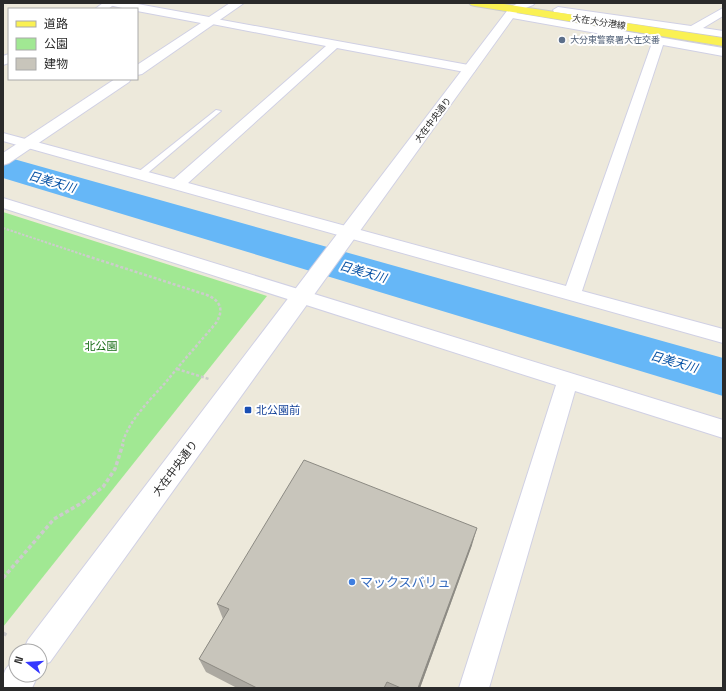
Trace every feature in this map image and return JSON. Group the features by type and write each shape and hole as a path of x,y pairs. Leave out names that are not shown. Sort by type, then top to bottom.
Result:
{"main road":[{"name":"大在大分港線","path":"475,3 520,8 723,42"}],"street":[{"path":"102,8 112,3 470,69"},
{"path":"138,69 238,3"},
{"path":"520,8 551,9 723,34"},
{"path":"520,8 659,41 723,52"},
{"name":"大在中央通り","path":"45,643 470,69 520,8"},
{"path":"692,30 723,12"},
{"path":"572,294 659,41"},
{"path":"177,185 335,44"},
{"path":"3,160 122,80"},
{"path":"3,137 22,147 177,185 345,238 572,294 723,336"},
{"path":"3,203 306,291 568,380 723,429"},
{"path":"474,688 568,380"}],"lane":[{"path":"140,175 218,112"}],"path":[{"path":"3,228 214,297 221,308 221,314 216,323 130,426 125,435 118,465 103,487 80,504 54,519 3,578"},
{"path":"177,369 210,379"},
{"path":"3,633 8,636"}],"green space":[{"name":"北公園","path":"3,212 267,296 3,627"}],"building":[{"name":"マックスバリュ","path":"304,460 477,528 418,688 401,688 387,682 384,688 257,688 199,659 229,609 217,604"}],"waterway":[{"name":"日美天川","path":"3,167 723,377"}],"place":[{"name":"大分東警察署大在交番","path":"562,40"},
{"name":"北公園前","path":"248,410"},
{"name":"マックスバリュ","path":"352,582"}]}
